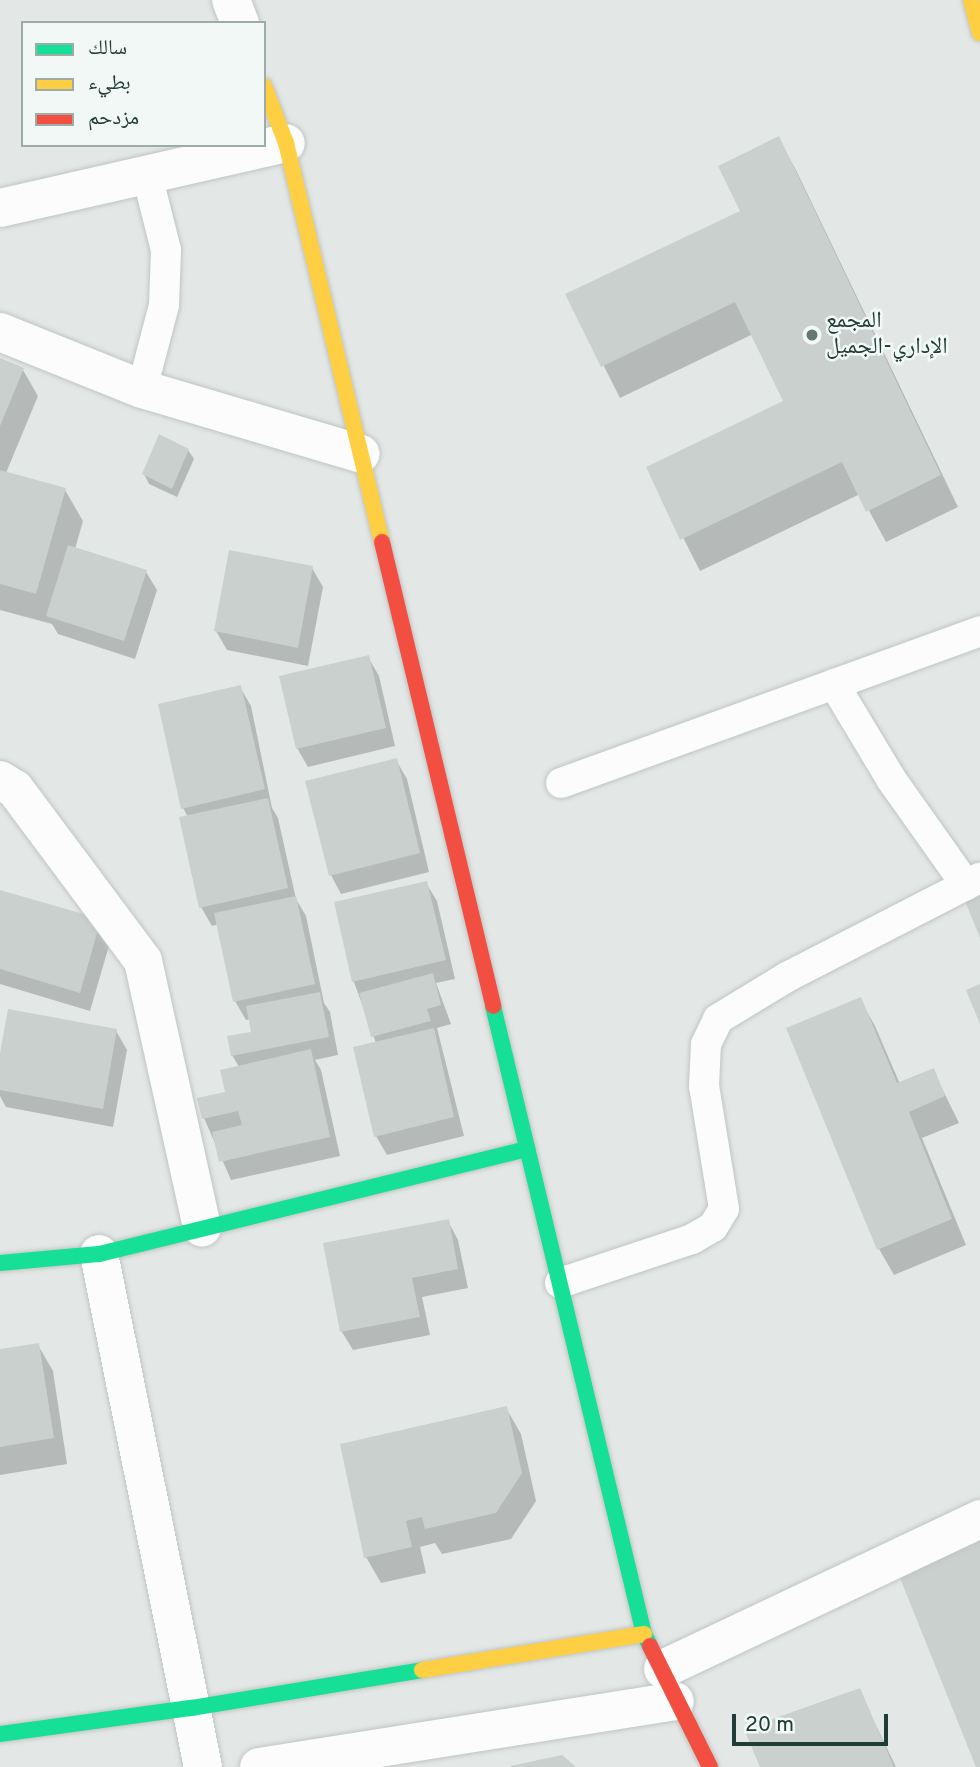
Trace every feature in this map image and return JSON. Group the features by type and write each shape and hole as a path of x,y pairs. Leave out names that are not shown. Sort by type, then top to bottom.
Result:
{"street":[{"path":"231,0 239,21"},
{"path":"971,0 980,33"},
{"path":"266,91 286,143 644,1634 710,1767"},
{"path":"0,208 286,143"},
{"path":"0,332 142,389 361,454"},
{"path":"0,780 15,789 143,961 202,1228"},
{"path":"0,1263 99,1254 527,1149"},
{"path":"99,1254 203,1767"},
{"path":"259,1767 669,1685 980,1519"},
{"path":"0,1734 191,1708 644,1634"}],"lane":[{"path":"142,389 164,305 166,250 147,175"},
{"path":"561,783 980,631"},
{"path":"560,1283 692,1239 713,1227 724,1209 704,1086 706,1044 718,1019 787,977 973,881 891,779 834,684"}],"building":[{"name":"المجمع الإداري-الجميل","path":"779,136 941,475 866,512 842,462 680,540 646,467 783,401 735,302 601,367 565,294 740,211 718,166"},
{"path":"0,358 24,368 0,426"},
{"path":"159,434 189,449 172,489 142,474"},
{"path":"0,470 66,488 36,594 0,584"},
{"path":"68,545 147,570 124,641 46,616"},
{"path":"229,550 313,566 298,648 214,631"},
{"path":"369,655 386,728 296,749 279,676"},
{"path":"241,685 265,789 181,809 158,704"},
{"path":"397,758 420,853 329,876 305,781"},
{"path":"268,798 288,888 199,908 179,817"},
{"path":"427,881 446,960 352,982 334,902"},
{"path":"980,889 980,938 963,896"},
{"path":"0,890 101,919 80,993 0,969"},
{"path":"296,896 315,984 233,1002 214,913"},
{"path":"433,973 441,1005 427,1009 431,1021 371,1037 359,993"},
{"path":"980,984 980,1024 966,990"},
{"path":"320,992 329,1037 231,1056 227,1036 251,1032 246,1006"},
{"path":"861,997 897,1083 934,1068 945,1096 909,1112 952,1219 877,1250 786,1028"},
{"path":"8,1009 117,1029 103,1109 0,1090 0,1053"},
{"path":"434,1028 454,1117 374,1137 353,1047"},
{"path":"311,1049 330,1137 219,1162 212,1132 242,1125 238,1111 202,1119 197,1098 225,1092 220,1070"},
{"path":"449,1219 458,1269 412,1278 420,1317 340,1332 323,1243"},
{"path":"39,1343 54,1438 0,1447 0,1349"},
{"path":"507,1406 522,1473 496,1513 425,1529 422,1517 406,1521 412,1547 364,1558 340,1444"},
{"path":"980,1534 980,1767 976,1767 896,1568"},
{"path":"860,1688 894,1767 760,1767 744,1729"},
{"path":"562,1755 576,1767 510,1767 510,1766"}],"traffic: fast":[{"path":"493,1006 644,1634 650,1646"},
{"path":"0,1263 99,1254 527,1149"},
{"path":"0,1734 191,1708 422,1670"}],"traffic: slow":[{"path":"971,0 980,33"},
{"path":"266,91 286,143 382,542"},
{"path":"422,1670 644,1634"}],"traffic: jam":[{"path":"382,542 493,1006"},
{"path":"650,1646 710,1767"}],"place":[{"name":"المجمع الإداري-الجميل","path":"812,335"}]}
